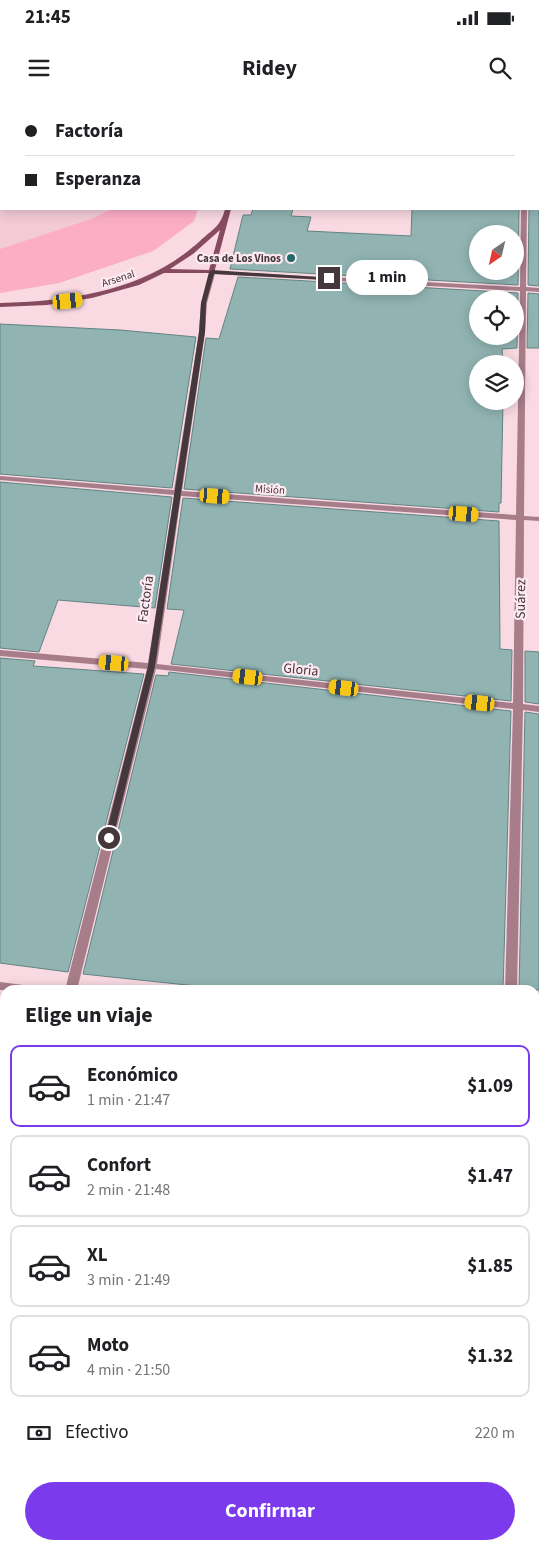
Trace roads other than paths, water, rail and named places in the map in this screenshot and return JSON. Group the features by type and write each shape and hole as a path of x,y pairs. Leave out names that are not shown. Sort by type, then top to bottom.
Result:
{"street":[{"name":"Factoría","path":"72,985 152,666 176,493 202,332 204,303 228,210"},
{"name":"Suárez","path":"511,985 518,707 524,210"},
{"name":"Arsenal","path":"0,305 86,299 134,285 180,261 224,222"},
{"path":"164,271 539,290"},
{"name":"Misión","path":"0,478 176,493 539,519"},
{"name":"Gloria","path":"0,653 152,666 539,709"}],"place":[{"name":"Casa de Los Vinos","path":"291,258"}]}
